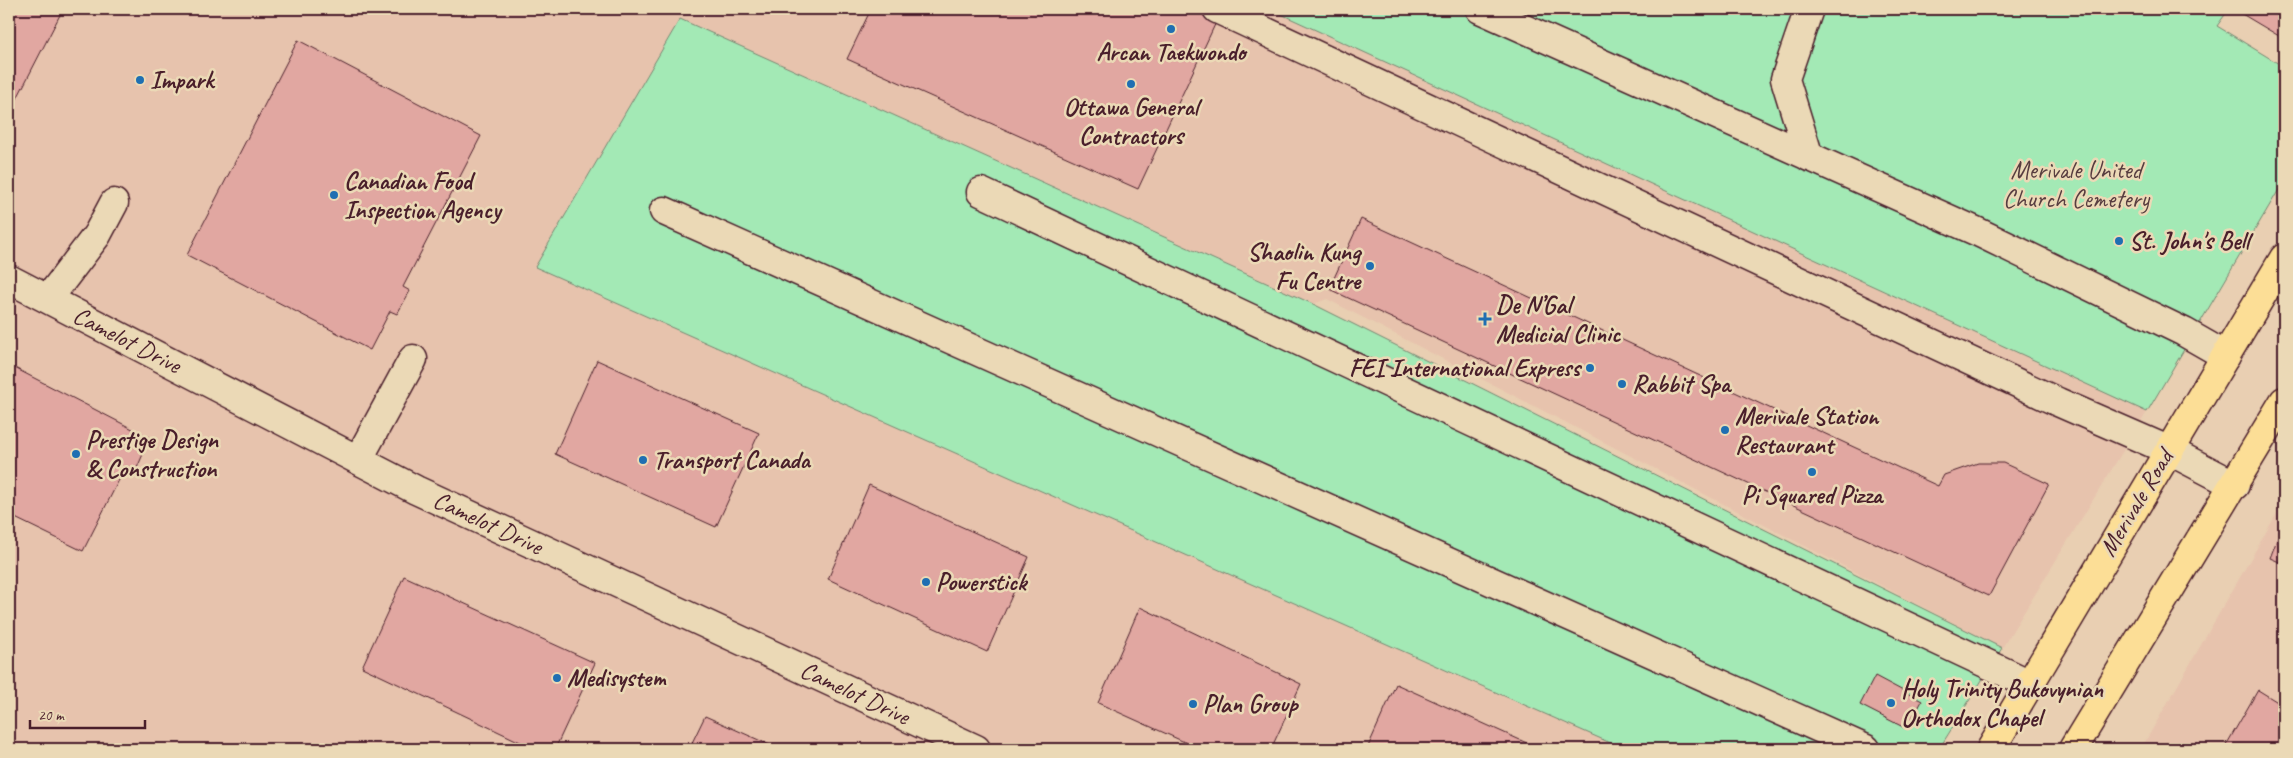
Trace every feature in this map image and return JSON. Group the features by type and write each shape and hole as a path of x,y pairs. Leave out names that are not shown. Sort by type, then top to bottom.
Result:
{"main road":[{"name":"Merivale Road","path":"1990,749 2284,258"},
{"path":"2073,749 2235,485 2284,401"}],"street":[{"path":"1218,9 2058,402 2168,450 2235,485"},
{"path":"1480,9 1978,232 2184,332 2226,356"},
{"path":"1809,9 1785,79 1809,157"},
{"path":"980,192 2030,684"},
{"path":"48,299 97,235 114,203"},
{"path":"664,211 1866,749"},
{"name":"Camelot Drive","path":"9,279 442,502 976,749"},
{"path":"358,460 413,359"}],"shaded area":[{"path":"9,9 1270,9 2147,412 2002,648 1327,299 1313,304 680,19 535,267 1624,749 9,749"},
{"path":"2284,501 2284,749 2141,749"}],"green space":[{"name":"Merivale United Church Cemetery","path":"1270,9 2229,9 2217,26 2284,67 2284,181 2147,412"},
{"path":"680,19 1313,304 2002,648 1939,749 1624,749 535,267"}],"building":[{"path":"9,9 63,9 9,114"},
{"path":"871,9 1197,9 1218,18 1138,189 847,59"},
{"path":"2245,9 2284,9 2284,39 2242,14"},
{"name":"Canadian Food Inspection Agency","path":"298,40 481,136 403,287 410,291 397,314 390,311 370,350 187,255"},
{"path":"1361,219 1938,486 1944,475 1978,463 2003,463 2049,484 1989,596 1329,289"},
{"path":"597,360 759,433 716,527 555,454"},
{"name":"Prestige Design & Construction","path":"9,365 150,438 134,475 124,470 83,551 9,515"},
{"path":"869,485 1029,557 987,652 828,579"},
{"path":"2278,537 2284,540 2284,564 2270,558"},
{"path":"404,576 595,663 555,749 535,749 362,667"},
{"path":"1140,607 1301,684 1271,749 1200,749 1098,703"},
{"name":"Holy Trinity Bukovynian Orthodox Chapel","path":"1875,676 1922,701 1907,729 1860,705"},
{"path":"1396,684 1540,749 1367,749"},
{"path":"2258,690 2284,706 2284,749 2224,749"},
{"path":"705,716 779,749 689,749"}],"place":[{"name":"Arcan Taekwondo","path":"1171,29"},
{"name":"Impark","path":"140,80"},
{"name":"Ottawa General Contractors","path":"1131,84"},
{"name":"Canadian Food Inspection Agency","path":"334,195"},
{"name":"St. John's Bell","path":"2119,241"},
{"name":"Shaolin Kung Fu Centre","path":"1370,266"},
{"name":"De N’Gal Medicial Clinic","path":"1485,319"},
{"name":"FEI International Express","path":"1590,368"},
{"name":"Rabbit Spa","path":"1622,384"},
{"name":"Merivale Station Restaurant","path":"1725,430"},
{"name":"Prestige Design & Construction","path":"76,454"},
{"name":"Transport Canada","path":"643,460"},
{"name":"Pi Squared Pizza","path":"1812,472"},
{"name":"Powerstick","path":"926,582"},
{"name":"Medisystem","path":"557,678"},
{"name":"Holy Trinity Bukovynian Orthodox Chapel","path":"1891,703"},
{"name":"Plan Group","path":"1193,704"}]}
